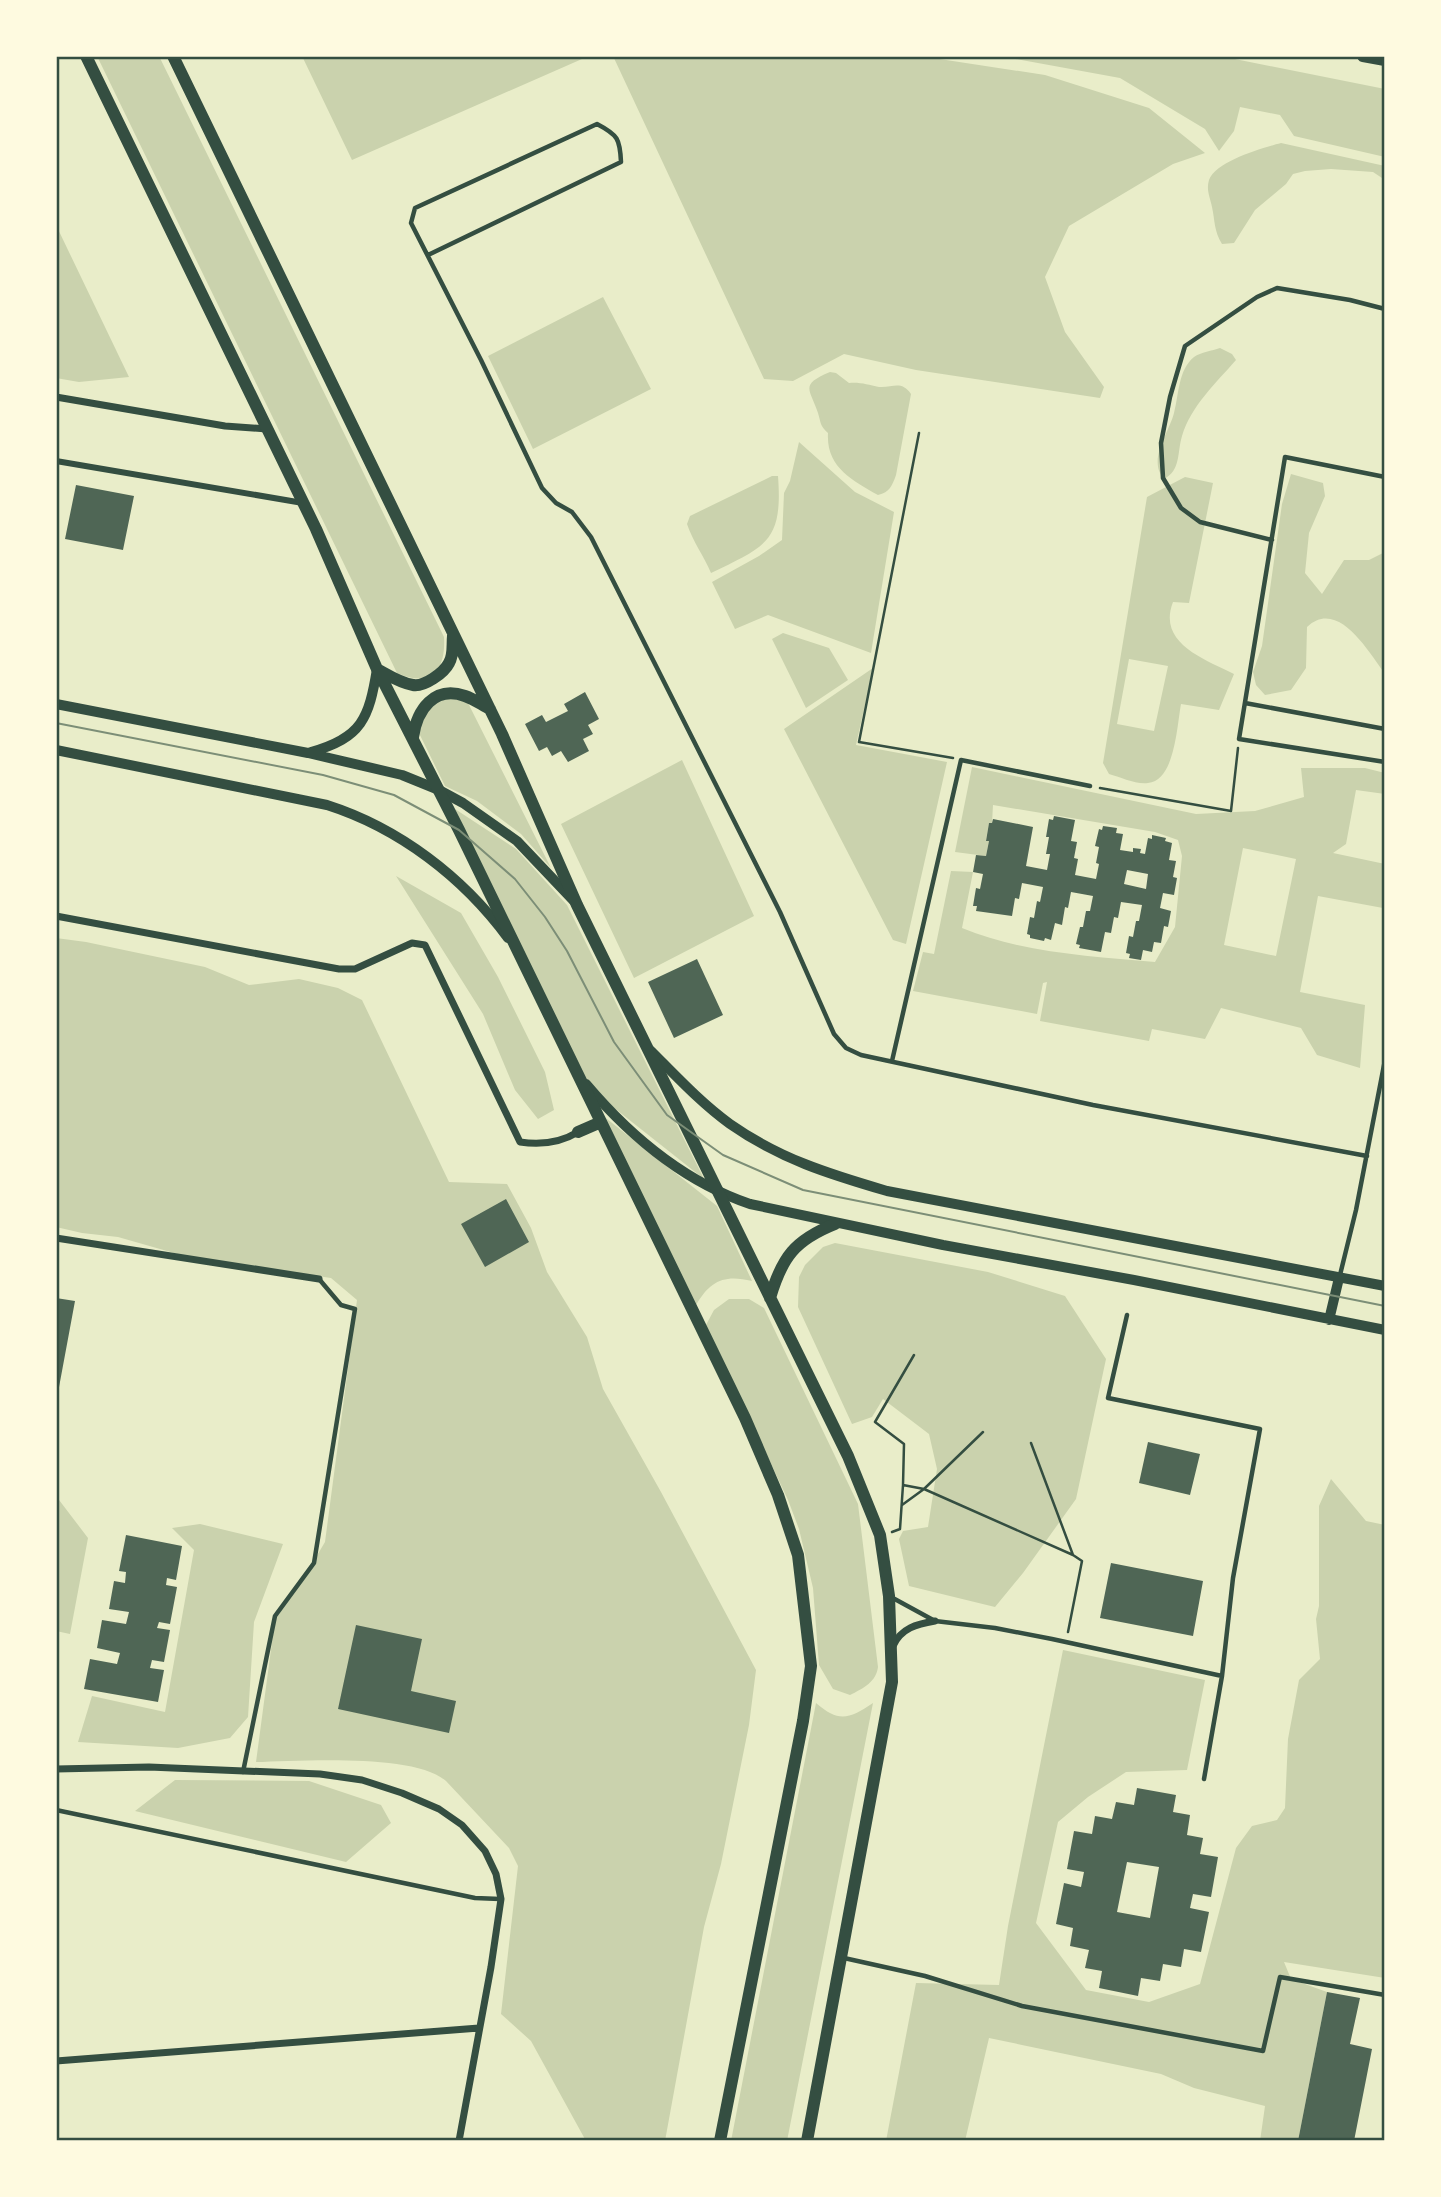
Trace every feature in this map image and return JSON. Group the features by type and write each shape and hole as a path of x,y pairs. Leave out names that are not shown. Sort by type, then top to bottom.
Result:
{"main road":[{"path":"86,56 303,503 377,669 580,1076 751,1431 778,1495 798,1555 811,1665 803,1721 720,2141"},
{"path":"173,56 453,632 577,905 865,1495 880,1535 889,1596 892,1682 807,2141"},
{"path":"1363,56 1385,61"},
{"path":"377,669 394,679 413,685 428,681 449,665 453,632"},
{"path":"413,737 415,721 420,711 441,696 465,696 490,710"},
{"path":"578,1132 601,1122"},
{"path":"770,1298 777,1274 788,1255 814,1233 835,1224"}],"street":[{"path":"56,397 225,426 267,429"},
{"path":"56,461 303,503"},
{"path":"307,753 336,743 359,727 366,716 377,669"},
{"path":"56,704 307,753 402,775 463,803 517,841 577,905"},
{"path":"56,750 327,805 352,813 382,828 438,865 465,887 517,950"},
{"path":"56,916 339,970 355,969 412,943 425,945 520,1142 536,1144 567,1139 578,1132"},
{"path":"646,1047 729,1123 788,1158 815,1170 887,1191 1385,1286"},
{"path":"580,1076 612,1115 686,1174 720,1194 750,1205 835,1224 1385,1330"},
{"path":"56,1238 319,1279"},
{"path":"1329,1320 1339,1278"},
{"path":"892,1648 904,1631 917,1624 935,1621"},
{"path":"56,1769 149,1767 320,1774 362,1780 401,1793 439,1809 462,1825 485,1852 496,1874 501,1899 459,2141"},
{"path":"56,2060 479,2028"}],"lane":[{"path":"428,255 621,162 620,145 613,132 597,124 415,208 411,223 545,493 572,512 591,537 780,912 834,1034 846,1048 861,1055 1093,1105 1367,1156"},
{"path":"1272,540 1200,522 1181,508 1163,478 1161,443 1170,397 1185,346 1257,297 1277,288 1350,300 1385,309"},
{"path":"1385,477 1284,457 1239,738 1385,762"},
{"path":"1245,703 1385,729"},
{"path":"892,1061 961,760 1090,786"},
{"path":"1339,1278 1367,1156 1385,1060"},
{"path":"243,1772 275,1616 314,1563 355,1309 341,1305 319,1279"},
{"path":"1127,1315 1108,1398 1260,1429 1233,1578 1222,1676 1204,1779"},
{"path":"889,1596 935,1621 1067,1641 1222,1676"},
{"path":"56,1810 475,1898 501,1899"},
{"path":"842,1958 925,1976 1022,2006 1263,2051 1280,1977 1385,1995"}],"path":[{"path":"919,433 859,742 961,760"},
{"path":"1090,786 1231,811 1239,738"},
{"path":"892,1532 900,1530 904,1444 875,1422 914,1355"},
{"path":"902,1504 925,1489 983,1432"},
{"path":"1031,1443 1073,1555"},
{"path":"902,1485 925,1489 1082,1561 1067,1641"}],"green space":[{"path":"97,56 159,56 444,637 439,667 427,677 409,677 397,673"},
{"path":"302,56 563,56 582,59 352,160"},
{"path":"613,56 920,56 1045,75 1149,108 1205,153 1173,164 1069,226 1045,277 1065,332 1104,387 1100,398 916,370 844,354 793,381 764,379"},
{"path":"999,56 1220,56 1385,89 1385,157 1294,136 1280,115 1240,107 1234,131 1219,151 1205,129 1120,78"},
{"path":"1281,143 1385,166 1385,180 1373,172 1331,169 1293,174 1286,184 1255,210 1234,243 1222,244 1217,235 1208,190 1213,173 1230,161"},
{"path":"56,225 129,377 79,382 56,378"},
{"path":"603,297 651,389 533,449 488,356"},
{"path":"1220,348 1232,354 1236,360 1191,415 1182,436 1176,466 1164,479 1159,472 1158,455 1174,413 1185,369 1197,355"},
{"path":"830,372 836,373 849,383 879,387 900,386 911,394 896,475 890,488 882,494 878,495 850,478 831,455 828,433 821,424 809,388 810,384"},
{"path":"799,442 855,492 894,512 871,653 768,615 735,629 712,582 782,540 784,493 790,481"},
{"path":"1291,474 1323,483 1325,496 1309,533 1305,573 1322,594 1344,560 1369,560 1385,552 1385,674 1351,631 1330,619 1319,620 1307,627 1306,668 1291,690 1265,695 1256,685 1253,672 1262,646 1282,504"},
{"path":"772,476 778,476 779,498 774,529 758,548 711,573 687,524 690,516"},
{"path":"1185,477 1213,483 1189,603 1173,602 1170,616 1177,639 1186,648 1234,674 1219,710 1181,704 1169,763 1157,780 1144,783 1109,774 1103,763 1147,497","holes":["1129,659 1168,666 1154,731 1117,724"]},
{"path":"783,633 829,648 848,680 806,708 772,639"},
{"path":"873,668 856,745 947,762 906,944 893,940 784,729"},
{"path":"442,698 466,699 551,868 521,834 477,801 445,786 417,729 422,714"},
{"path":"682,760 754,916 634,978 561,824"},
{"path":"972,767 1196,814 1255,811 1304,797 1301,768 1365,768 1385,773 1385,794 1356,790 1346,844 1333,853 1385,864 1383,908 1318,896 1300,992 1365,1005 1360,1068 1317,1055 1301,1028 1221,1008 1205,1039 1152,1029 1149,1041 1040,1021 1047,982 1043,983 1037,1014 913,991 923,952 934,954 951,871 973,872 962,928 1009,943 1057,952 1155,962 1175,927 1182,856 1178,840 1155,832 993,805 992,823 989,823 986,840 989,841 986,856 955,852","holes":["1243,848 1296,859 1276,956 1224,945"]},
{"path":"455,809 516,849 567,905 704,1179 589,1088"},
{"path":"396,876 461,913 498,977 545,1072 554,1110 538,1119 515,1090 483,1014"},
{"path":"56,938 205,967 249,985 299,979 338,988 362,1000 449,1182 507,1184 531,1228 547,1272 587,1337 603,1389 756,1670 749,1725 721,1864 704,1927 665,2141 586,2141 531,2041 501,2014 518,1866 509,1848 446,1781 431,1772 384,1762 256,1762 276,1612 300,1584 325,1542 357,1300 331,1278 188,1257 118,1237 56,1227"},
{"path":"602,1115 717,1206 752,1281 733,1278 719,1281 707,1290 696,1305"},
{"path":"835,1243 988,1272 1065,1296 1106,1359 1076,1499 995,1607 909,1586 899,1539 903,1531 928,1527 937,1469 929,1434 883,1399 872,1417 852,1424 798,1307 799,1277 805,1265 823,1247"},
{"path":"729,1299 749,1299 764,1308 858,1504 878,1667 872,1681 850,1695 833,1689 819,1665 813,1588 799,1529 706,1325 714,1310"},
{"path":"1331,1479 1366,1521 1385,1525 1385,1978 1284,1962 1291,1979 1327,1992 1298,2141 1260,2141 1265,2106 1194,2088 1161,2074 989,2038 965,2141 886,2141 916,1983 999,1985 1008,1926 1063,1650 1205,1680 1187,1770 1126,1772 1088,1797 1058,1822 1036,1923 1086,1990 1149,2002 1200,1984 1236,1848 1252,1826 1277,1820 1285,1808 1288,1739 1299,1680 1320,1659 1316,1619 1319,1606 1319,1506"},
{"path":"56,1496 88,1538 70,1634 56,1631"},
{"path":"200,1524 283,1544 254,1622 248,1717 230,1738 178,1748 78,1742 92,1696 165,1712 194,1550 172,1528"},
{"path":"816,1703 831,1714 844,1716 857,1713 873,1703 787,2141 731,2141"},
{"path":"175,1780 309,1781 381,1805 391,1823 346,1862 135,1811"}],"building":[{"path":"76,485 134,496 123,550 65,539"},
{"path":"585,692 599,719 588,725 593,734 583,739 589,751 568,762 561,751 552,756 547,747 539,751 525,724 542,715 546,722 568,711 564,704"},
{"path":"1054,816 1075,820 1071,841 1077,842 1075,875 1096,879 1099,847 1095,846 1099,829 1102,830 1103,826 1117,828 1116,833 1123,834 1120,850 1133,852 1133,848 1141,849 1140,853 1145,854 1148,838 1152,839 1152,835 1166,838 1165,841 1172,843 1169,860 1176,861 1173,877 1177,878 1174,895 1163,893 1160,908 1171,911 1168,927 1164,926 1161,943 1154,942 1152,952 1143,950 1141,960 1129,958 1130,954 1126,953 1129,936 1133,937 1142,905 1121,902 1111,933 1105,932 1101,952 1079,948 1080,945 1076,944 1086,911 1090,911 1093,896 1071,892 1062,925 1055,923 1051,940 1045,938 1044,941 1030,938 1027,934 1030,917 1034,918 1043,887 1022,883 1019,899 1015,898 1012,916 976,911 977,906 973,906 976,888 980,889 983,874 973,872 976,855 986,856 989,823 992,823 993,819 1033,827 1026,866 1047,870 1050,854 1046,854 1049,837 1046,837 1049,819 1053,820","holes":["1127,870 1148,874 1146,889 1124,884"]},
{"path":"697,959 723,1015 674,1038 648,982"},
{"path":"506,1199 529,1242 485,1267 461,1224"},
{"path":"56,1298 75,1301 57,1398 56,1398"},
{"path":"1148,1442 1200,1454 1190,1495 1139,1483"},
{"path":"126,1535 182,1546 176,1580 167,1578 166,1585 177,1587 170,1624 159,1622 157,1628 170,1630 164,1662 152,1660 150,1668 164,1670 158,1702 84,1689 90,1659 117,1664 120,1653 97,1648 102,1620 126,1624 129,1612 109,1609 114,1581 125,1583 126,1572 119,1571"},
{"path":"1111,1563 1203,1581 1193,1636 1100,1618"},
{"path":"356,1625 422,1639 411,1691 456,1701 449,1733 338,1709"},
{"path":"1137,1788 1176,1795 1173,1812 1190,1815 1187,1835 1203,1838 1200,1854 1218,1857 1211,1897 1193,1894 1190,1908 1209,1912 1201,1952 1184,1949 1181,1967 1163,1964 1160,1981 1141,1978 1138,1996 1099,1988 1102,1971 1085,1968 1089,1950 1070,1946 1073,1928 1056,1924 1064,1883 1081,1887 1084,1872 1067,1869 1074,1831 1092,1834 1095,1816 1112,1819 1116,1802 1134,1805","holes":["1127,1862 1159,1867 1150,1918 1117,1912"]},
{"path":"1327,1992 1360,1998 1350,2044 1372,2049 1354,2141 1298,2141"}],"tram line":[{"path":"56,723 323,775 394,795 459,830 515,879 545,917 567,951 614,1042 667,1115 723,1155 803,1190 1385,1306"}]}
